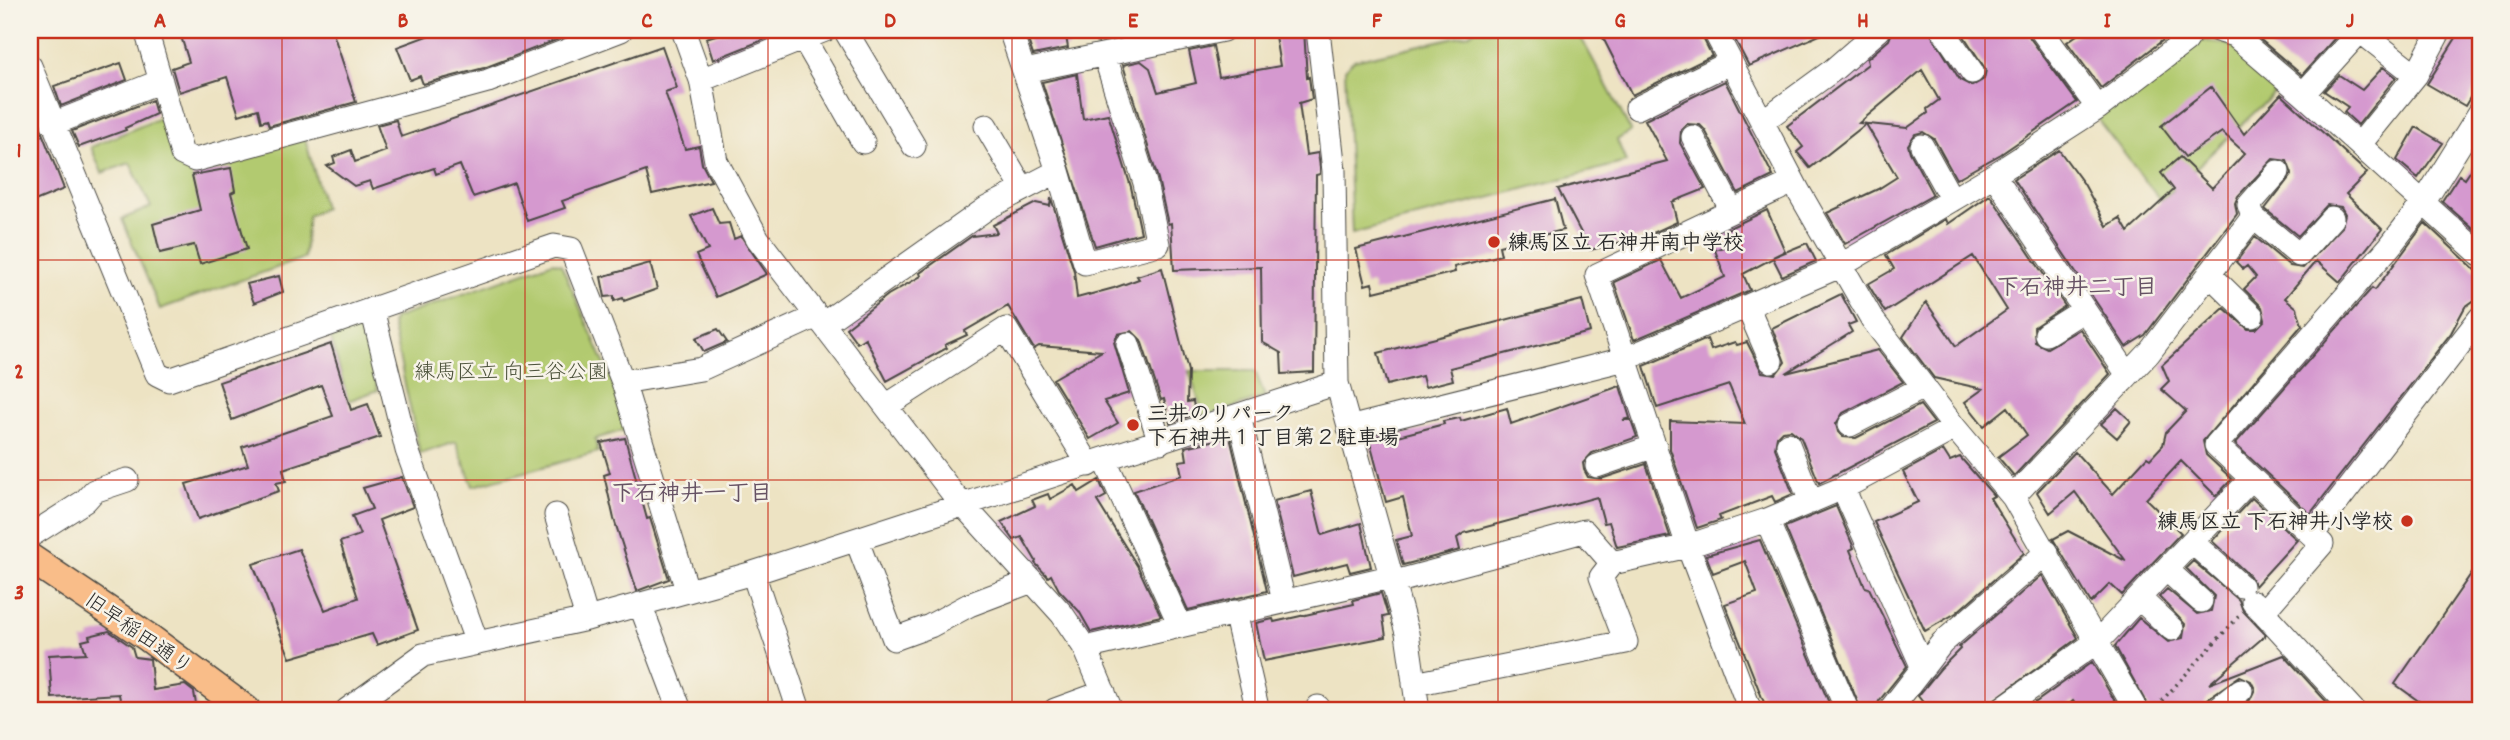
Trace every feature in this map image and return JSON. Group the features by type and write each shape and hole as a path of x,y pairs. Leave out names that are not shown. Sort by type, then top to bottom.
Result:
{"main road":[{"name":"旧早稲田通り","path":"30,558 149,638 246,710"}],"street":[{"path":"146,30 182,154 195,160 488,80 621,30"},
{"path":"683,30 701,80 716,160 758,239 964,507 1062,614 1085,648 1107,701 1055,710"},
{"path":"701,80 778,39 804,39 825,30"},
{"path":"845,30 914,146"},
{"path":"1010,30 1058,171 1085,262 1158,244 1145,183 1105,56"},
{"path":"1025,71 1217,30"},
{"path":"1318,30 1334,171 1337,383 1406,633 1418,710"},
{"path":"1714,30 1793,182 1872,319 1955,428 2013,498 2099,640 2136,710"},
{"path":"1763,121 1833,70 1852,39 1879,30"},
{"path":"1943,30 1972,72"},
{"path":"2041,30 2098,108"},
{"path":"1349,428 1625,359 1840,266 1994,175 2098,108 2186,41 2193,30"},
{"path":"2217,30 2234,36 2304,94 2480,254"},
{"path":"2360,144 2416,75 2440,30"},
{"path":"2304,94 2360,31 2416,75"},
{"path":"804,39 863,142"},
{"path":"1637,108 1731,62"},
{"path":"30,66 157,374 169,380 554,246 571,249 623,382 687,590"},
{"path":"53,124 161,81"},
{"path":"2252,600 2322,544 2250,480 2216,445 2390,246 2424,202 2480,112"},
{"path":"986,127 1023,189"},
{"path":"1693,137 1732,211"},
{"path":"1922,146 1952,200"},
{"path":"623,382 701,369 820,320 987,208 1058,171"},
{"path":"2278,172 2249,205 2253,217 2299,255 2332,218"},
{"path":"1994,175 2128,375"},
{"path":"1751,710 1688,546 1597,275 1793,182"},
{"path":"2013,498 2149,353 2253,217"},
{"path":"2209,274 2252,316"},
{"path":"1748,308 1770,362"},
{"path":"372,309 407,450 477,643"},
{"path":"2046,334 2084,310"},
{"path":"2312,535 2480,318"},
{"path":"886,406 1006,329 1097,462 1180,625"},
{"path":"1128,344 1160,442"},
{"path":"347,710 423,655 587,619 753,573 964,507 1337,383"},
{"path":"1850,425 1924,387"},
{"path":"1238,416 1284,601"},
{"path":"1414,684 1626,642 1601,577 1612,563 1688,546 1767,520 1843,488 1955,428"},
{"path":"1788,444 1811,502"},
{"path":"1597,466 1655,446"},
{"path":"30,536 85,501 94,491 127,480"},
{"path":"2012,706 2099,640 2250,480"},
{"path":"1843,488 1923,668"},
{"path":"556,515 587,619"},
{"path":"1767,520 1847,710"},
{"path":"1085,648 1284,601 1391,580 1584,531 1612,563"},
{"path":"857,541 894,639 930,626 969,605 1032,581"},
{"path":"2192,542 2252,600 2353,710"},
{"path":"1902,706 1923,668 1942,643 2047,552"},
{"path":"2166,569 2201,601"},
{"path":"753,573 799,710"},
{"path":"2139,598 2172,629"},
{"path":"640,604 680,710"},
{"path":"1235,612 1256,703"},
{"path":"2216,710 2241,690"}],"path":[{"path":"2153,710 2252,600"}],"green space":[{"path":"1474,30 1577,30 1631,131 1617,140 1626,162 1352,234 1345,69 1354,60 1469,34"},
{"path":"2195,39 2231,45 2278,90 2161,201 2095,116"},
{"path":"162,117 179,162 305,138 324,208 308,216 304,258 160,309 122,219 151,207 130,163 102,173 91,147"},
{"name":"練馬区立 向三谷公園","path":"553,262 561,264 613,383 628,429 595,439 598,452 473,486 456,442 420,454 393,319"},
{"path":"361,318 378,390 348,401 329,331"},
{"path":"1189,371 1255,371 1265,397 1204,417"}],"building":[{"path":"179,30 332,30 356,102 269,126 267,120 261,122 258,109 239,115 227,77 179,92 172,68 189,62"},
{"path":"443,30 582,30 484,68 423,84 420,76 410,80 397,47"},
{"path":"732,30 788,30 713,60 706,38"},
{"path":"1030,30 1065,30 1068,48 1033,55 1027,37 1031,36"},
{"path":"1274,30 1304,30 1307,78 1309,77 1312,99 1299,103 1306,155 1318,153 1320,167 1320,174 1316,175 1314,372 1282,374 1281,353 1262,342 1261,267 1174,270 1171,223 1168,224 1158,179 1123,65 1141,61 1150,68 1158,92 1196,83 1189,51 1213,46 1219,77 1280,66"},
{"path":"1599,30 1637,30 1640,37 1655,30 1699,30 1712,56 1632,95"},
{"path":"1730,30 1831,30 1749,66"},
{"path":"1893,30 1929,30 1960,80 1972,86 1984,79 1986,70 1960,30 2027,30 2077,102 2001,154 1956,179 1934,139 1923,132 1915,134 1908,145 1910,152 1933,195 1845,244 1827,213 1897,177 1866,124 1810,168 1797,152 1803,147 1787,126 1868,64 1867,59 1889,40","holes":["1922,70 1939,100 1927,109 1928,113 1907,128 1859,123"]},
{"path":"2084,30 2176,30 2101,88 2067,42"},
{"path":"2249,30 2342,30 2302,75"},
{"path":"2461,30 2480,30 2480,81 2465,106 2427,84"},
{"path":"662,46 677,88 665,92 685,149 699,146 702,164 711,181 652,194 646,171 562,201 565,208 527,221 514,183 473,197 460,165 436,174 434,168 373,189 370,181 354,186 327,166 335,163 333,157 351,150 355,162 386,151 377,125 396,120 401,137"},
{"path":"121,63 127,80 61,106 54,86"},
{"path":"2383,67 2396,77 2358,125 2344,112 2348,107 2324,91 2339,75 2362,90"},
{"path":"1077,74 1083,119 1108,114 1131,187 1141,233 1095,246 1042,82"},
{"path":"1725,81 1773,176 1738,193 1705,130 1700,125 1687,124 1681,130 1680,143 1705,189 1672,202 1677,222 1649,235 1590,250 1558,189 1667,161 1645,120"},
{"path":"2211,87 2244,134 2281,94 2367,173 2346,194 2382,229 2340,282 2316,261 2285,298 2297,308 2302,325 2203,441 2206,455 2232,479 2216,496 2181,461 2146,499 2181,533 2122,595 2110,584 2091,603 2053,539 2068,531 2126,561 2075,492 2050,513 2037,492 2075,452 2113,494 2147,457 2150,459 2163,445 2166,432 2186,411 2161,389 2169,381 2162,365 2224,308 2248,329 2256,329 2265,320 2262,307 2244,289 2256,277 2247,266 2243,269 2236,262 2255,237 2290,266 2303,268 2342,227 2345,214 2341,207 2327,205 2298,236 2265,209 2292,174 2287,161 2273,159 2238,196 2235,203 2237,214 2145,335 2126,347 2014,179 2059,150 2084,184 2107,226 2120,218 2128,232 2174,190 2161,173 2180,157 2212,188 2245,153 2222,132 2185,157 2161,126"},
{"path":"152,100 156,114 125,128 126,130 79,147 72,131"},
{"path":"30,102 64,189 30,203"},
{"path":"2416,127 2443,143 2418,178 2397,160"},
{"path":"2480,157 2480,235 2442,201 2459,175 2465,179"},
{"path":"231,168 235,191 231,193 247,249 200,264 194,245 160,253 153,224 200,210 192,175"},
{"path":"1990,195 2065,306 2034,327 2035,342 2047,348 2080,329 2110,374 2014,476 1998,457 2027,435 2008,407 1984,426 1965,402 1983,389 1934,378 1903,337 1926,302 1956,346 2007,310 1973,256 1885,312 1868,284 1894,269 1886,255 1946,219 1948,224"},
{"path":"1051,198 1074,271 1077,298 1114,288 1139,279 1137,276 1162,268 1188,371 1187,402 1193,401 1195,414 1170,423 1164,399 1161,400 1141,340 1132,331 1118,334 1114,342 1129,393 1104,401 1118,423 1090,439 1053,379 1102,351 1039,346 1034,349 1008,306 965,331 967,335 945,345 947,348 887,381 865,338 857,343 846,328 888,295 921,276 920,273 972,236 997,233 993,225 1036,203 1050,206"},
{"path":"1555,199 1563,230 1499,246 1501,255 1454,267 1455,272 1374,292 1372,283 1365,285 1356,249"},
{"path":"712,208 719,224 729,223 734,239 741,236 767,274 716,297 696,255 708,250 691,216"},
{"path":"1767,210 1785,251 1773,257 1807,243 1816,261 1782,276 1773,258 1743,274 1750,290 1634,340 1614,282 1661,260 1681,298 1725,277 1715,250 1731,244 1723,231"},
{"path":"2425,223 2480,274 2480,296 2465,307 2451,333 2310,514 2235,444 2372,288 2375,290"},
{"path":"650,263 657,289 624,301 623,298 614,301 614,296 605,297 601,277"},
{"path":"279,276 283,292 254,303 247,284"},
{"path":"1841,294 1856,322 1848,325 1852,332 1786,373 1878,350 1903,382 1843,413 1836,424 1838,432 1843,437 1856,438 1920,405 1934,423 1819,483 1801,438 1791,430 1782,431 1777,436 1775,448 1793,494 1775,502 1772,496 1719,516 1721,520 1697,528 1670,449 1670,421 1745,424 1729,385 1657,408 1644,366 1707,339 1711,350 1735,342 1737,345 1747,342 1762,372 1776,374 1785,362 1772,328"},
{"path":"1582,300 1590,332 1450,368 1453,380 1425,387 1422,376 1387,385 1378,353"},
{"path":"718,329 727,342 704,352 696,338"},
{"path":"331,344 351,410 368,404 380,437 283,469 286,481 276,483 279,491 198,519 186,484 248,465 242,447 333,416 321,385 232,420 219,382"},
{"path":"1620,386 1630,418 1623,420 1631,420 1637,437 1592,453 1583,463 1584,470 1588,477 1601,479 1646,464 1670,536 1617,547 1609,522 1604,523 1597,497 1464,533 1457,538 1460,550 1403,565 1396,540 1412,536 1403,497 1386,502 1369,439 1397,430 1398,436 1444,424 1443,421 1460,418 1461,421 1507,408 1511,424"},
{"path":"2117,408 2131,421 2117,438 2101,424"},
{"path":"1230,437 1267,591 1188,610 1134,491 1182,475 1179,461 1187,460 1185,447"},
{"path":"625,438 647,519 650,518 669,579 637,591 614,519 604,475 610,473 601,443"},
{"path":"1943,450 1950,461 1960,457 1994,496 1990,498 2024,553 1956,613 1925,631 1874,522 1918,502 1903,472"},
{"path":"402,477 413,507 379,520 418,630 377,645 372,634 290,658 253,564 299,549 325,610 358,598 340,542 360,535 352,516 372,509 363,488"},
{"path":"1099,480 1106,496 1097,501 1138,567 1161,616 1091,632 1079,611 1059,590 1051,575 1048,577 1035,563 1022,537 1014,540 1001,522 1035,506 1032,500 1048,494 1050,499 1075,485 1079,492"},
{"path":"1311,491 1322,535 1361,523 1371,567 1350,572 1347,563 1293,577 1274,501"},
{"path":"2252,498 2297,540 2255,586 2250,576 2212,541"},
{"path":"1836,506 1854,548 1850,550 1865,587 1869,588 1907,666 1879,701 1876,710 1861,710 1785,527"},
{"path":"1760,540 1832,710 1767,710 1725,604 1757,593 1745,561 1713,573 1706,555"},
{"path":"2193,561 2239,600 2243,611 2266,635 2209,684 2284,655 2334,710 2238,710 2250,700 2255,689 2251,681 2240,676 2207,699 2202,710 2150,710 2115,646 2139,618 2168,642 2183,638 2185,624 2159,597 2167,589 2197,614 2211,611 2214,596 2186,568"},
{"path":"2480,561 2480,710 2431,710 2395,684"},
{"path":"2042,575 2078,638 1980,710 1929,710 1918,696 1940,669 1959,647"},
{"path":"1381,593 1388,616 1383,617 1386,637 1264,661 1256,623 1273,619 1274,622 1354,604 1353,600"},
{"path":"109,631 132,647 135,657 150,659 153,690 185,685 194,692 197,710 122,710 119,694 52,698 49,655 86,653 82,641 90,639 89,636"},
{"path":"2092,662 2120,710 2080,710 2073,701 2063,710 2036,710 2032,705"}],"place":[{"name":"練馬区立 石神井南中学校","path":"1494,242"},
{"name":"三井のリパーク 下石神井１丁目第２駐車場","path":"1133,425"},
{"name":"練馬区立 下石神井小学校","path":"2407,521"}],"district":[{"name":"下石神井二丁目","path":"2077,286"},
{"name":"下石神井一丁目","path":"692,492"}]}
